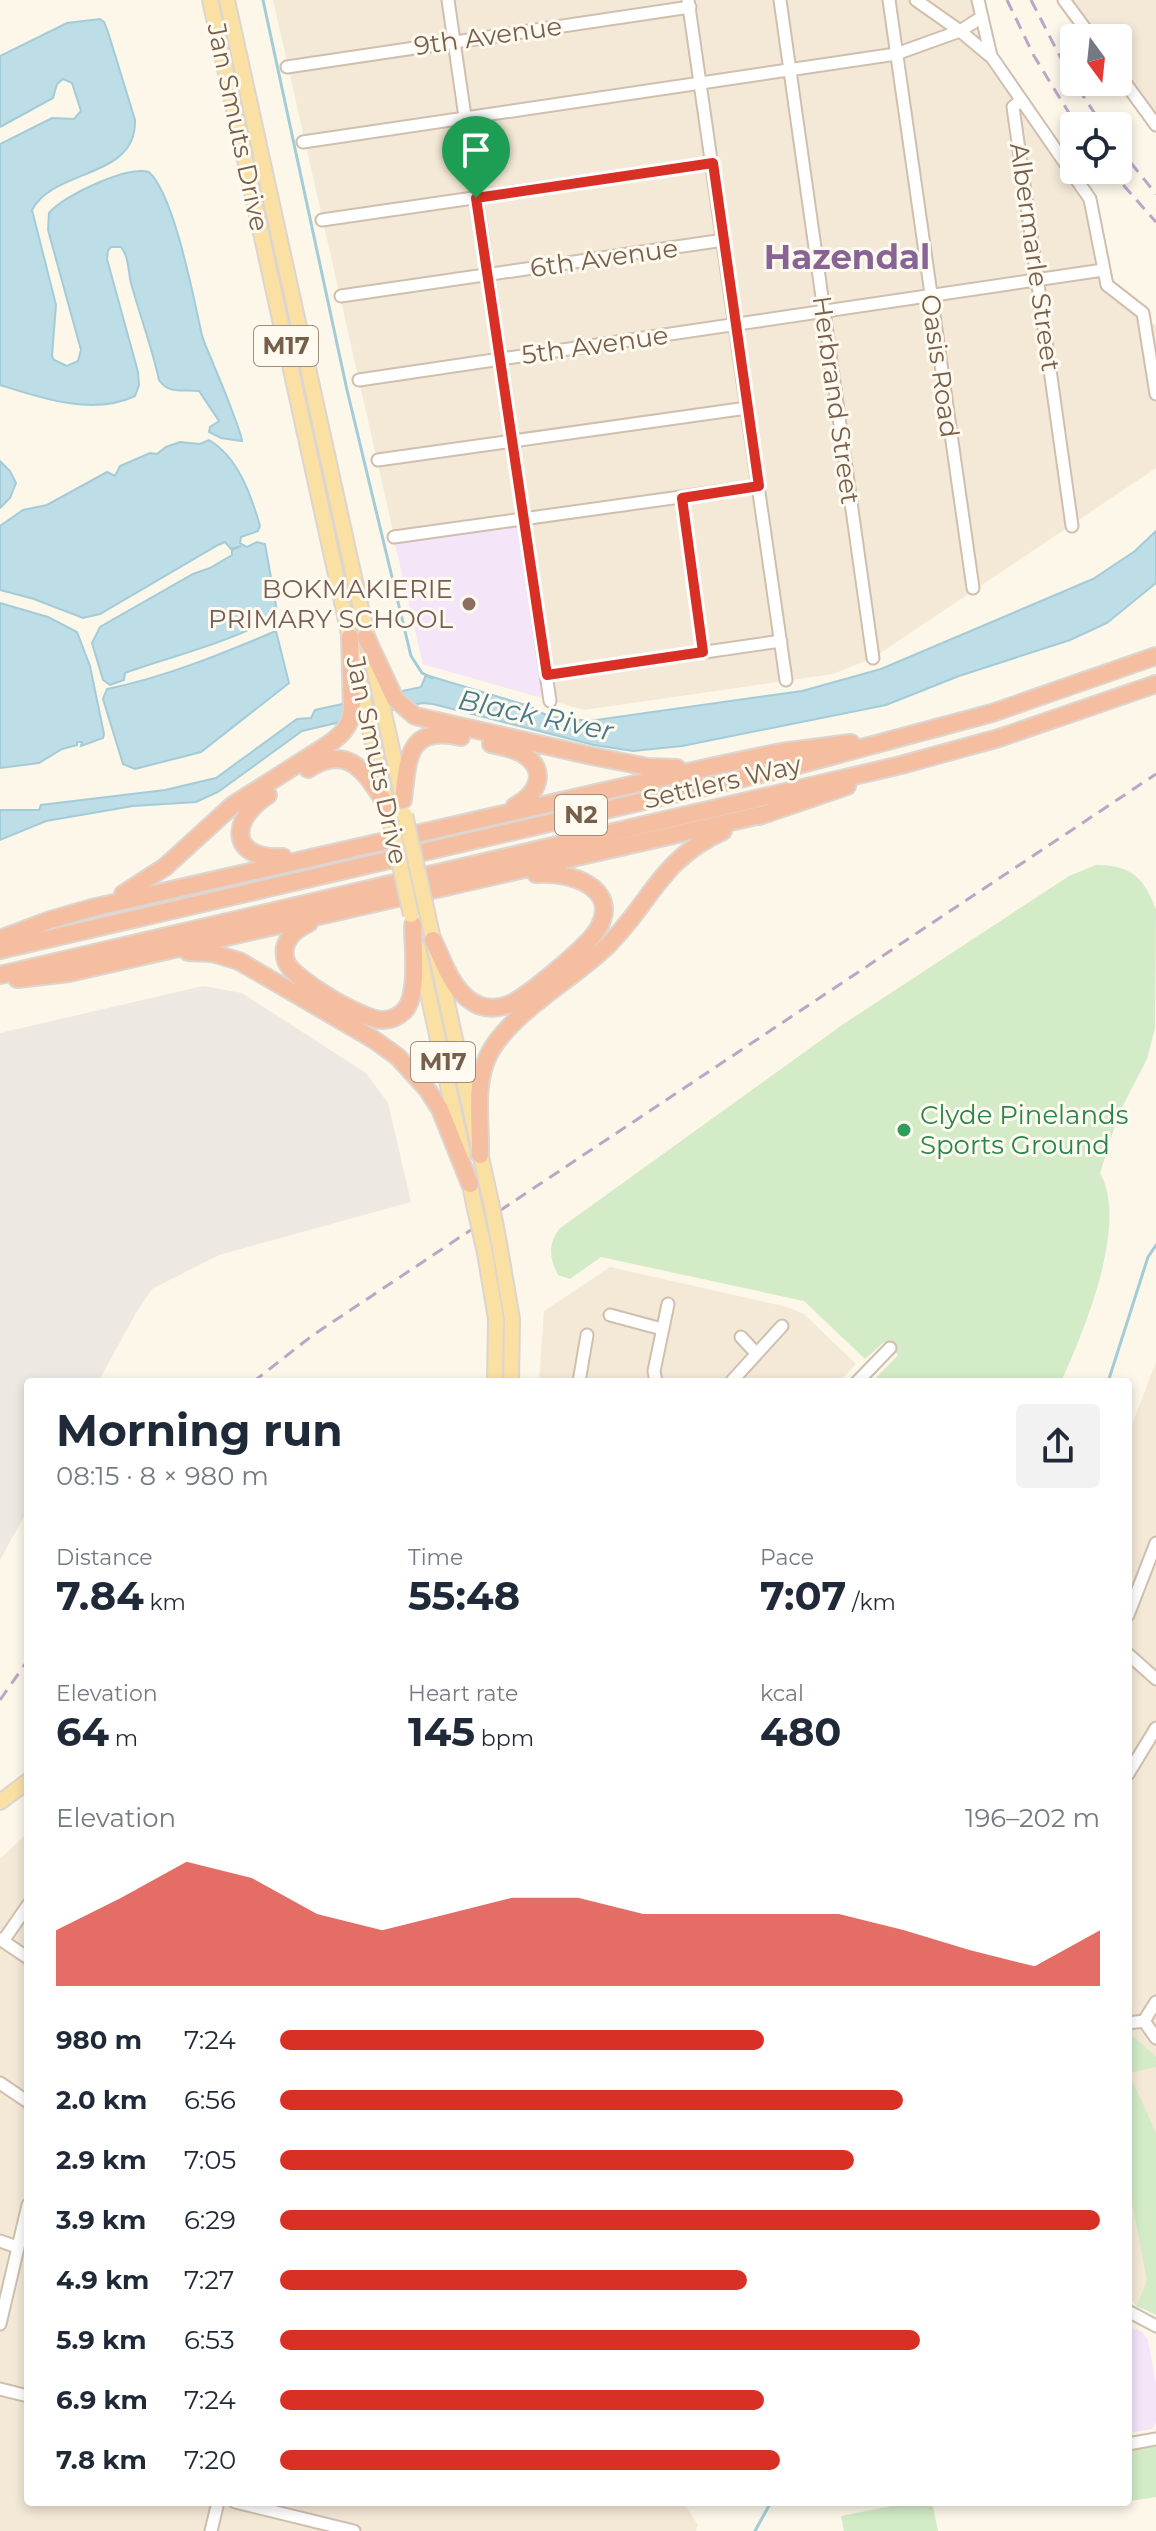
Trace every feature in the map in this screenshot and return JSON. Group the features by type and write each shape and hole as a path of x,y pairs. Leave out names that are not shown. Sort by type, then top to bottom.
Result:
{"highway":[{"path":"92,908 144,883 173,860 218,816 343,733 371,692 358,637"},
{"path":"358,637 371,692 422,718 639,765 710,767"},
{"name":"Settlers Way","path":"0,950 787,768 992,713 1156,656"},
{"name":"Settlers Way","path":"0,975 901,765 999,738 1156,684"},
{"path":"396,810 412,748 426,736 447,734 514,750 524,754 535,766 537,780 532,794 495,814"},
{"path":"0,939 92,908 495,814 781,752 889,740"},
{"path":"328,853 274,857 257,855 242,841 240,829 243,817 256,803 314,765 331,759 346,760 359,768 396,810"},
{"path":"480,1155 480,1081 486,1059 502,1036 606,947 666,871 710,836 901,765"},
{"path":"0,981 69,973 156,954 769,813"},
{"path":"433,940 465,997 478,1005 492,1007 518,1000 584,946 600,925 603,911 597,893 577,877 548,873 476,881"},
{"path":"325,915 301,927 289,938 285,951 288,966 300,978 362,1014 380,1020 399,1015 410,1000 413,979 412,920"},
{"path":"156,954 212,953 239,961 392,1052 418,1078 440,1109 470,1184"}],"main road":[{"name":"Jan Smuts Drive","path":"210,0 358,637"},
{"name":"Jan Smuts Drive","path":"227,0 358,637"},
{"name":"Jan Smuts Drive","path":"371,692 396,810 412,920 485,1253 496,1319 495,1378"},
{"name":"Jan Smuts Drive","path":"396,810 427,912 492,1207 512,1319 511,1378"},
{"path":"0,1802 24,1784"}],"street":[{"path":"448,0 550,701"},
{"name":"Herbrand Street","path":"780,0 873,658"},
{"name":"Oasis Road","path":"889,0 973,588"},
{"path":"916,0 991,56 1090,199 1107,285 1143,313 1156,394"},
{"path":"978,0 991,56"},
{"path":"1064,0 1082,24"},
{"path":"689,3 786,680"},
{"name":"9th Avenue","path":"287,67 689,3"},
{"path":"303,142 896,54 960,31 982,17"},
{"path":"1132,92 1156,125"},
{"name":"Albermarle Street","path":"1020,101 1013,107 1072,526"},
{"path":"322,220 713,163"},
{"name":"6th Avenue","path":"341,296 724,240"},
{"name":"5th Avenue","path":"359,380 1103,270"},
{"path":"378,460 747,408"},
{"path":"394,537 759,486"},
{"path":"682,498 703,652"},
{"path":"547,675 781,641"},
{"path":"655,1378 654,1371 668,1304"},
{"path":"610,1315 662,1329"},
{"path":"734,1378 782,1326"},
{"path":"580,1378 587,1335"},
{"path":"741,1337 756,1353"},
{"path":"861,1378 890,1348"},
{"path":"1132,1605 1156,1543"},
{"path":"1132,1658 1156,1679"},
{"path":"1132,1767 1156,1728"},
{"path":"24,1910 2,1940 24,1955"},
{"path":"1144,2021 1156,2002"},
{"path":"1132,2022 1144,2021"},
{"path":"1144,2021 1156,2038"},
{"path":"0,2083 24,2099"},
{"path":"0,2324 24,2220"},
{"path":"0,2241 17,2247"},
{"path":"1132,2313 1156,2326"},
{"path":"0,2389 24,2395"},
{"path":"1132,2443 1156,2439"},
{"path":"211,2531 217,2506"},
{"path":"251,2506 354,2531"}],"shaded area":[{"path":"273,0 978,0 991,57 1060,156 1060,184 1079,184 1085,192 1105,281 1146,322 1156,325 1156,468 873,658 833,674 584,710 423,664"},
{"path":"1064,0 1156,0 1156,125 1132,92 1132,24 1082,24"},
{"name":"BOKMAKIERIE PRIMARY SCHOOL","path":"517,524 543,698 423,664 395,544"},
{"path":"203,986 242,993 366,1073 388,1103 411,1202 219,1255 152,1289 100,1378 24,1378 24,1516 0,1560 0,1033"},
{"path":"610,1267 787,1307 804,1314 856,1364 843,1378 539,1378 544,1311"},
{"path":"1156,1362 1156,2315 1132,2301 1132,1425"},
{"path":"24,1836 24,2506 686,2506 698,2525 696,2531 0,2531 0,1859"},
{"path":"1132,2328 1142,2332 1148,2340 1156,2384 1156,2423 1152,2429 1132,2432"}],"green space":[{"name":"Clyde Pinelands Sports Ground","path":"1096,865 1118,867 1135,875 1146,889 1156,910 1155,1028 1147,1059 1119,1113 1100,1173 1108,1195 1106,1248 1091,1307 1063,1378 876,1378 898,1355 884,1342 865,1359 804,1301 601,1257 570,1279 558,1275 551,1251 559,1229 842,1025 1069,876"},
{"path":"1132,2035 1156,2057 1156,2067 1132,2072"},
{"path":"1132,2080 1156,2133 1156,2315 1137,2306 1147,2280 1132,2203"},
{"path":"1156,2446 1156,2497 1132,2501 1132,2449"},
{"path":"892,2506 933,2506 938,2531 844,2531 841,2516"}],"water":[{"path":"100,19 108,32 135,120 132,139 123,153 43,196 32,210 56,305 52,356 67,366 78,361 81,350 48,230 49,213 68,198 96,184 126,173 149,172 167,201 188,271 203,340 242,441 221,438 209,432 210,427 219,421 199,391 172,390 159,380 121,247 111,247 107,259 138,372 139,385 135,396 119,402 85,405 0,385 0,144 52,118 74,119 81,111 72,83 63,79 57,84 53,98 0,127 0,56 67,23"},
{"path":"209,440 228,456 248,490 260,526 258,531 241,537 240,543 247,547 257,542 265,544 277,611 266,620 229,638 125,673 124,680 110,685 103,680 92,643 100,627 193,574 210,568 241,546 231,549 225,542 218,545 100,614 83,618 0,590 0,526 23,510 47,505 107,472 115,476 120,466 150,453 157,454 180,442 200,444"},
{"path":"0,461 16,483 10,498 0,508"},
{"name":"Black River","path":"1156,531 1156,583 1107,623 1070,640 959,676 886,705 682,746 633,751 594,745 422,703 302,731 218,792 196,802 133,806 46,821 0,840 0,810 39,810 41,805 165,790 216,778 297,719 311,718 315,710 421,687 426,675 529,706 548,716 589,721 802,691 881,669 1093,579 1135,551"},
{"path":"0,603 48,617 77,632 90,666 103,738 81,746 82,742 77,742 77,745 62,749 39,763 0,768"},
{"path":"276,631 289,683 201,752 135,769 123,764 103,699 107,689 172,671"}],"waterway":[{"path":"263,0 347,390 411,656 422,673 432,678"},
{"path":"1109,1378 1148,1257 1156,1245"},
{"path":"755,2531 769,2506"}],"railway":[{"path":"1007,0 1034,56 1068,112"},
{"path":"1031,0 1070,76 1094,112"},
{"path":"1132,164 1156,194"},
{"path":"1122,184 1156,222"},
{"path":"258,1378 313,1335 1156,774"},
{"path":"0,1700 24,1666"}],"place":[{"name":"BOKMAKIERIE PRIMARY SCHOOL","path":"469,604"},
{"name":"Clyde Pinelands Sports Ground","path":"904,1130"}],"district":[{"name":"Hazendal","path":"847,257"}],"route":[{"path":"713,163 759,486 682,498 703,652 547,675 476,198 713,163"}]}
